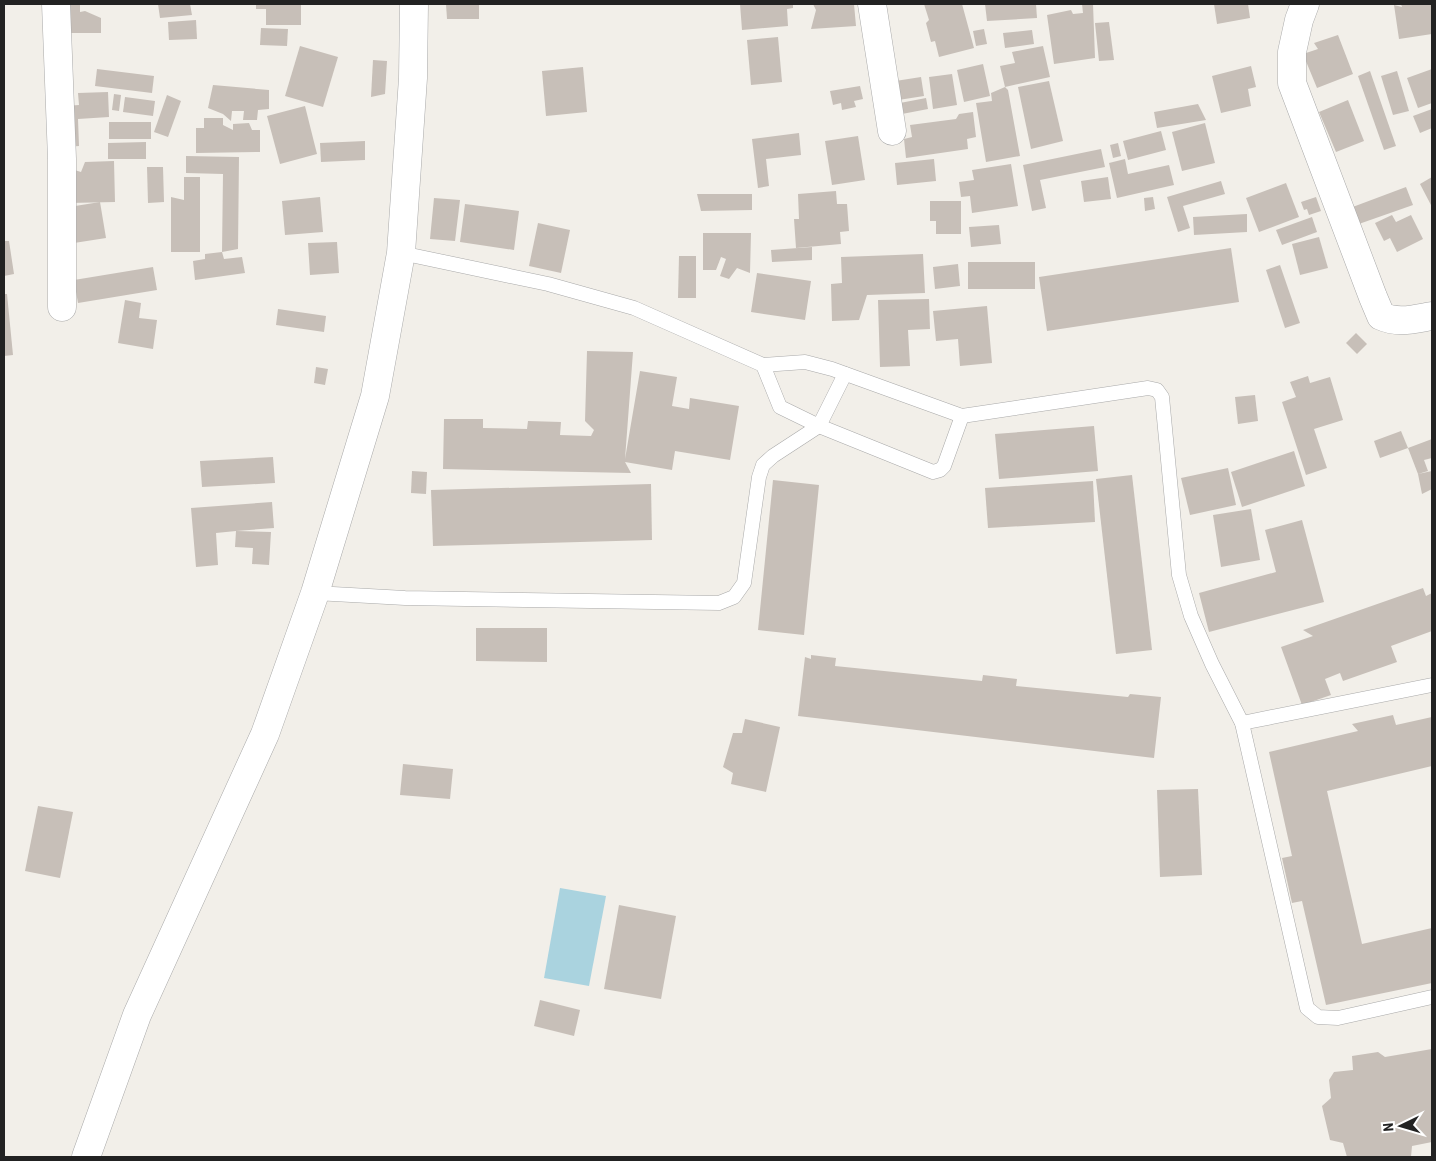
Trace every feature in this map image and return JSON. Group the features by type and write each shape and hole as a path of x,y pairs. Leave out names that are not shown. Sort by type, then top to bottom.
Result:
{"street":[{"path":"56,4 62,159 62,307"},
{"path":"86,1157 137,1015 265,734 315,592 375,396 401,253 413,78 414,4"},
{"path":"872,4 892,131"},
{"path":"1305,4 1299,20 1292,52 1292,83 1373,298 1381,316 1390,320 1403,321 1432,316"}],"lane":[{"path":"401,253 548,284 634,308 763,365 805,362 845,374 962,416 1148,388 1157,390 1162,397 1179,575 1191,616 1212,664 1242,723 1306,1008 1318,1017 1338,1018 1432,997"},
{"path":"763,365 780,407 819,426 933,472 940,470 944,466 962,416"},
{"path":"315,592 405,598 719,603 734,597 744,583 759,477 763,465 773,456 819,426 845,374"},
{"path":"1242,723 1432,685"}],"water":[{"path":"560,888 606,896 589,986 544,978"}],"building":[{"path":"64,4 80,4 80,12 85,11 101,18 101,33 64,33"},
{"path":"158,4 190,4 192,15 160,18"},
{"path":"256,4 301,4 301,25 266,25 266,9 256,9"},
{"path":"446,4 479,4 479,19 447,19"},
{"path":"740,4 793,4 793,8 787,9 788,26 742,30"},
{"path":"813,4 854,4 856,26 811,29 816,10"},
{"path":"924,4 962,4 974,48 939,57 935,41 931,42 926,23 929,20"},
{"path":"985,4 1036,4 1037,18 987,21"},
{"path":"1082,4 1093,4 1095,58 1054,64 1047,15 1071,10 1073,14 1083,13"},
{"path":"1214,4 1248,4 1250,18 1217,24"},
{"path":"1401,4 1432,4 1432,34 1399,39 1394,5 1402,7"},
{"path":"196,20 197,39 169,40 168,22"},
{"path":"1109,22 1114,60 1099,61 1095,23"},
{"path":"261,28 288,29 287,46 260,45"},
{"path":"984,29 987,44 976,46 973,31"},
{"path":"1032,30 1034,44 1005,48 1003,33"},
{"path":"1338,35 1353,74 1317,88 1303,54 1318,49 1314,43"},
{"path":"778,37 782,82 751,85 747,40"},
{"path":"300,46 338,57 323,107 285,96"},
{"path":"1043,46 1050,77 1005,87 1000,66 1015,63 1012,52"},
{"path":"373,60 387,61 385,94 371,97"},
{"path":"983,64 990,96 964,102 957,70"},
{"path":"1251,66 1256,87 1248,89 1251,106 1221,113 1212,76"},
{"path":"583,67 587,112 546,116 542,71"},
{"path":"97,69 154,76 152,93 95,86"},
{"path":"1432,69 1432,103 1418,108 1407,78"},
{"path":"1370,71 1396,146 1384,150 1358,76"},
{"path":"1397,71 1409,111 1393,115 1381,76"},
{"path":"952,74 957,105 933,109 929,77"},
{"path":"921,77 924,96 892,101 889,82"},
{"path":"1049,81 1063,141 1031,149 1018,87"},
{"path":"213,85 269,90 269,109 258,110 257,120 243,120 244,111 232,111 231,121 223,114 208,108"},
{"path":"860,86 863,99 854,101 856,107 842,110 841,103 833,105 830,91"},
{"path":"1005,87 1008,90 1020,156 986,162 976,103 992,101 991,93"},
{"path":"108,92 109,117 78,119 79,146 67,147 65,106 79,105 78,93"},
{"path":"114,94 121,95 119,111 112,110"},
{"path":"167,95 181,101 168,137 154,132"},
{"path":"125,97 155,101 153,116 123,112"},
{"path":"926,98 928,109 902,114 900,103"},
{"path":"1348,100 1364,141 1336,152 1319,112"},
{"path":"1198,104 1206,120 1157,128 1154,112"},
{"path":"305,106 317,154 280,164 267,116"},
{"path":"1432,109 1432,128 1420,133 1413,116"},
{"path":"973,112 976,137 967,139 968,149 906,158 904,139 912,137 910,125 956,119 959,114"},
{"path":"204,118 223,118 223,125 233,130 233,124 249,123 252,130 260,130 260,152 196,153 196,128 204,128"},
{"path":"109,122 151,122 151,139 109,139"},
{"path":"1205,123 1215,163 1182,171 1172,132"},
{"path":"1161,131 1166,150 1128,160 1123,141"},
{"path":"799,133 801,155 766,159 769,186 758,188 752,139"},
{"path":"858,136 865,180 832,185 825,141"},
{"path":"365,141 365,160 321,162 320,143"},
{"path":"146,142 146,159 108,159 108,143"},
{"path":"1118,143 1121,156 1113,158 1110,145"},
{"path":"1101,149 1105,167 1040,180 1046,208 1032,211 1023,165"},
{"path":"186,156 239,157 238,249 222,252 223,174 186,173"},
{"path":"934,159 936,181 897,185 895,163"},
{"path":"1125,159 1128,174 1169,165 1174,185 1117,198 1109,163"},
{"path":"114,161 115,202 69,203 68,168 81,172 85,162"},
{"path":"1011,164 1018,206 972,213 970,196 961,197 959,182 974,180 972,170"},
{"path":"147,167 163,167 164,202 148,203"},
{"path":"184,177 200,177 200,252 171,252 171,197 184,200"},
{"path":"1108,177 1111,199 1084,202 1081,181"},
{"path":"1432,177 1432,207 1420,184"},
{"path":"1221,181 1225,194 1183,206 1190,228 1178,232 1167,197"},
{"path":"1286,183 1299,217 1259,232 1246,198"},
{"path":"1406,187 1413,205 1356,225 1350,208"},
{"path":"836,191 837,204 847,204 849,231 840,232 841,244 796,248 794,219 799,219 798,194"},
{"path":"697,194 752,194 752,210 701,211"},
{"path":"320,197 323,232 285,235 282,201"},
{"path":"1153,197 1155,209 1145,211 1144,198"},
{"path":"1316,197 1321,211 1309,215 1307,209 1304,210 1301,202"},
{"path":"434,198 460,200 455,241 430,239"},
{"path":"930,201 961,201 961,234 936,234 936,221 930,221"},
{"path":"100,202 106,238 74,243 69,207"},
{"path":"465,204 519,211 514,250 460,242"},
{"path":"1247,214 1247,232 1194,235 1193,217"},
{"path":"1392,215 1396,222 1411,215 1423,239 1397,252 1390,238 1384,241 1375,223"},
{"path":"1312,217 1317,232 1282,245 1276,230"},
{"path":"538,223 570,230 561,273 529,266"},
{"path":"999,225 1001,244 971,247 969,227"},
{"path":"703,233 751,233 750,273 737,268 729,279 720,276 726,259 721,257 716,270 703,270"},
{"path":"1319,237 1328,268 1300,275 1292,244"},
{"path":"4,241 9,241 14,274 4,276"},
{"path":"337,242 339,273 310,275 308,243"},
{"path":"812,247 812,260 772,262 771,250"},
{"path":"1231,248 1239,302 1047,331 1039,277"},
{"path":"222,252 224,259 242,257 245,273 195,280 193,261 205,259 205,254"},
{"path":"923,254 925,293 867,295 859,320 832,321 831,284 842,283 841,257"},
{"path":"679,256 696,256 696,298 678,298"},
{"path":"968,262 1035,262 1035,289 968,289"},
{"path":"958,264 960,286 935,289 933,267"},
{"path":"1280,265 1300,323 1285,328 1266,270"},
{"path":"153,267 157,290 78,303 74,280"},
{"path":"757,273 811,281 805,320 751,312"},
{"path":"4,294 7,294 13,355 4,356"},
{"path":"929,299 930,329 908,330 910,366 880,367 878,300"},
{"path":"125,300 141,303 139,318 157,320 153,349 118,343"},
{"path":"987,306 992,363 960,366 958,339 936,341 933,311"},
{"path":"278,309 326,316 324,332 276,325"},
{"path":"1356,333 1367,344 1357,354 1346,343"},
{"path":"587,351 633,352 625,459 640,371 677,377 672,406 689,409 690,398 739,406 730,460 675,451 672,470 625,462 631,473 443,469 444,419 483,419 483,428 527,429 528,421 561,422 560,435 591,436 594,430 585,421"},
{"path":"316,367 328,369 325,385 314,383"},
{"path":"1308,376 1310,383 1330,377 1343,420 1314,429 1327,468 1306,475 1282,402 1296,397 1290,382"},
{"path":"1255,395 1258,421 1238,424 1235,397"},
{"path":"1094,426 1098,471 999,479 995,434"},
{"path":"1401,431 1408,448 1380,458 1374,441"},
{"path":"1432,439 1432,458 1424,460 1428,471 1418,474 1408,448"},
{"path":"1294,451 1305,486 1242,507 1231,472"},
{"path":"273,457 275,483 202,487 200,461"},
{"path":"1228,468 1236,505 1190,515 1181,478"},
{"path":"412,471 427,472 426,494 411,493"},
{"path":"1432,471 1432,489 1422,494 1418,474"},
{"path":"1132,475 1152,650 1116,654 1096,479"},
{"path":"773,480 819,485 804,635 758,630"},
{"path":"1093,481 1095,522 988,528 985,488"},
{"path":"651,484 652,540 433,546 431,490"},
{"path":"272,502 274,528 216,533 218,565 196,567 191,508"},
{"path":"1251,509 1260,560 1221,567 1213,515"},
{"path":"1302,520 1324,602 1209,632 1199,593 1276,572 1265,530"},
{"path":"236,531 271,532 269,565 252,564 253,548 235,547"},
{"path":"1423,588 1426,596 1432,593 1432,631 1391,646 1397,662 1343,681 1340,673 1325,679 1331,695 1302,705 1281,647 1313,636 1303,630"},
{"path":"476,628 547,628 547,662 476,661"},
{"path":"811,655 836,658 835,666 982,681 983,675 1017,679 1016,686 1128,697 1130,694 1161,697 1154,758 798,716 805,657 811,659"},
{"path":"1393,715 1396,725 1432,717 1432,766 1327,791 1362,944 1432,928 1432,983 1326,1005 1302,901 1292,903 1282,858 1292,856 1269,752 1358,731 1352,724"},
{"path":"745,719 780,727 766,792 731,784 733,773 723,767 733,733 742,733"},
{"path":"403,764 453,769 450,799 400,795"},
{"path":"1198,789 1202,875 1160,877 1157,790"},
{"path":"38,806 73,812 60,878 25,871"},
{"path":"619,905 676,916 661,999 604,989"},
{"path":"540,1000 580,1010 574,1036 534,1026"},
{"path":"1432,1049 1432,1142 1412,1146 1411,1157 1347,1157 1343,1143 1330,1140 1322,1106 1331,1098 1329,1080 1334,1072 1353,1070 1352,1056 1378,1052 1385,1057"}]}
